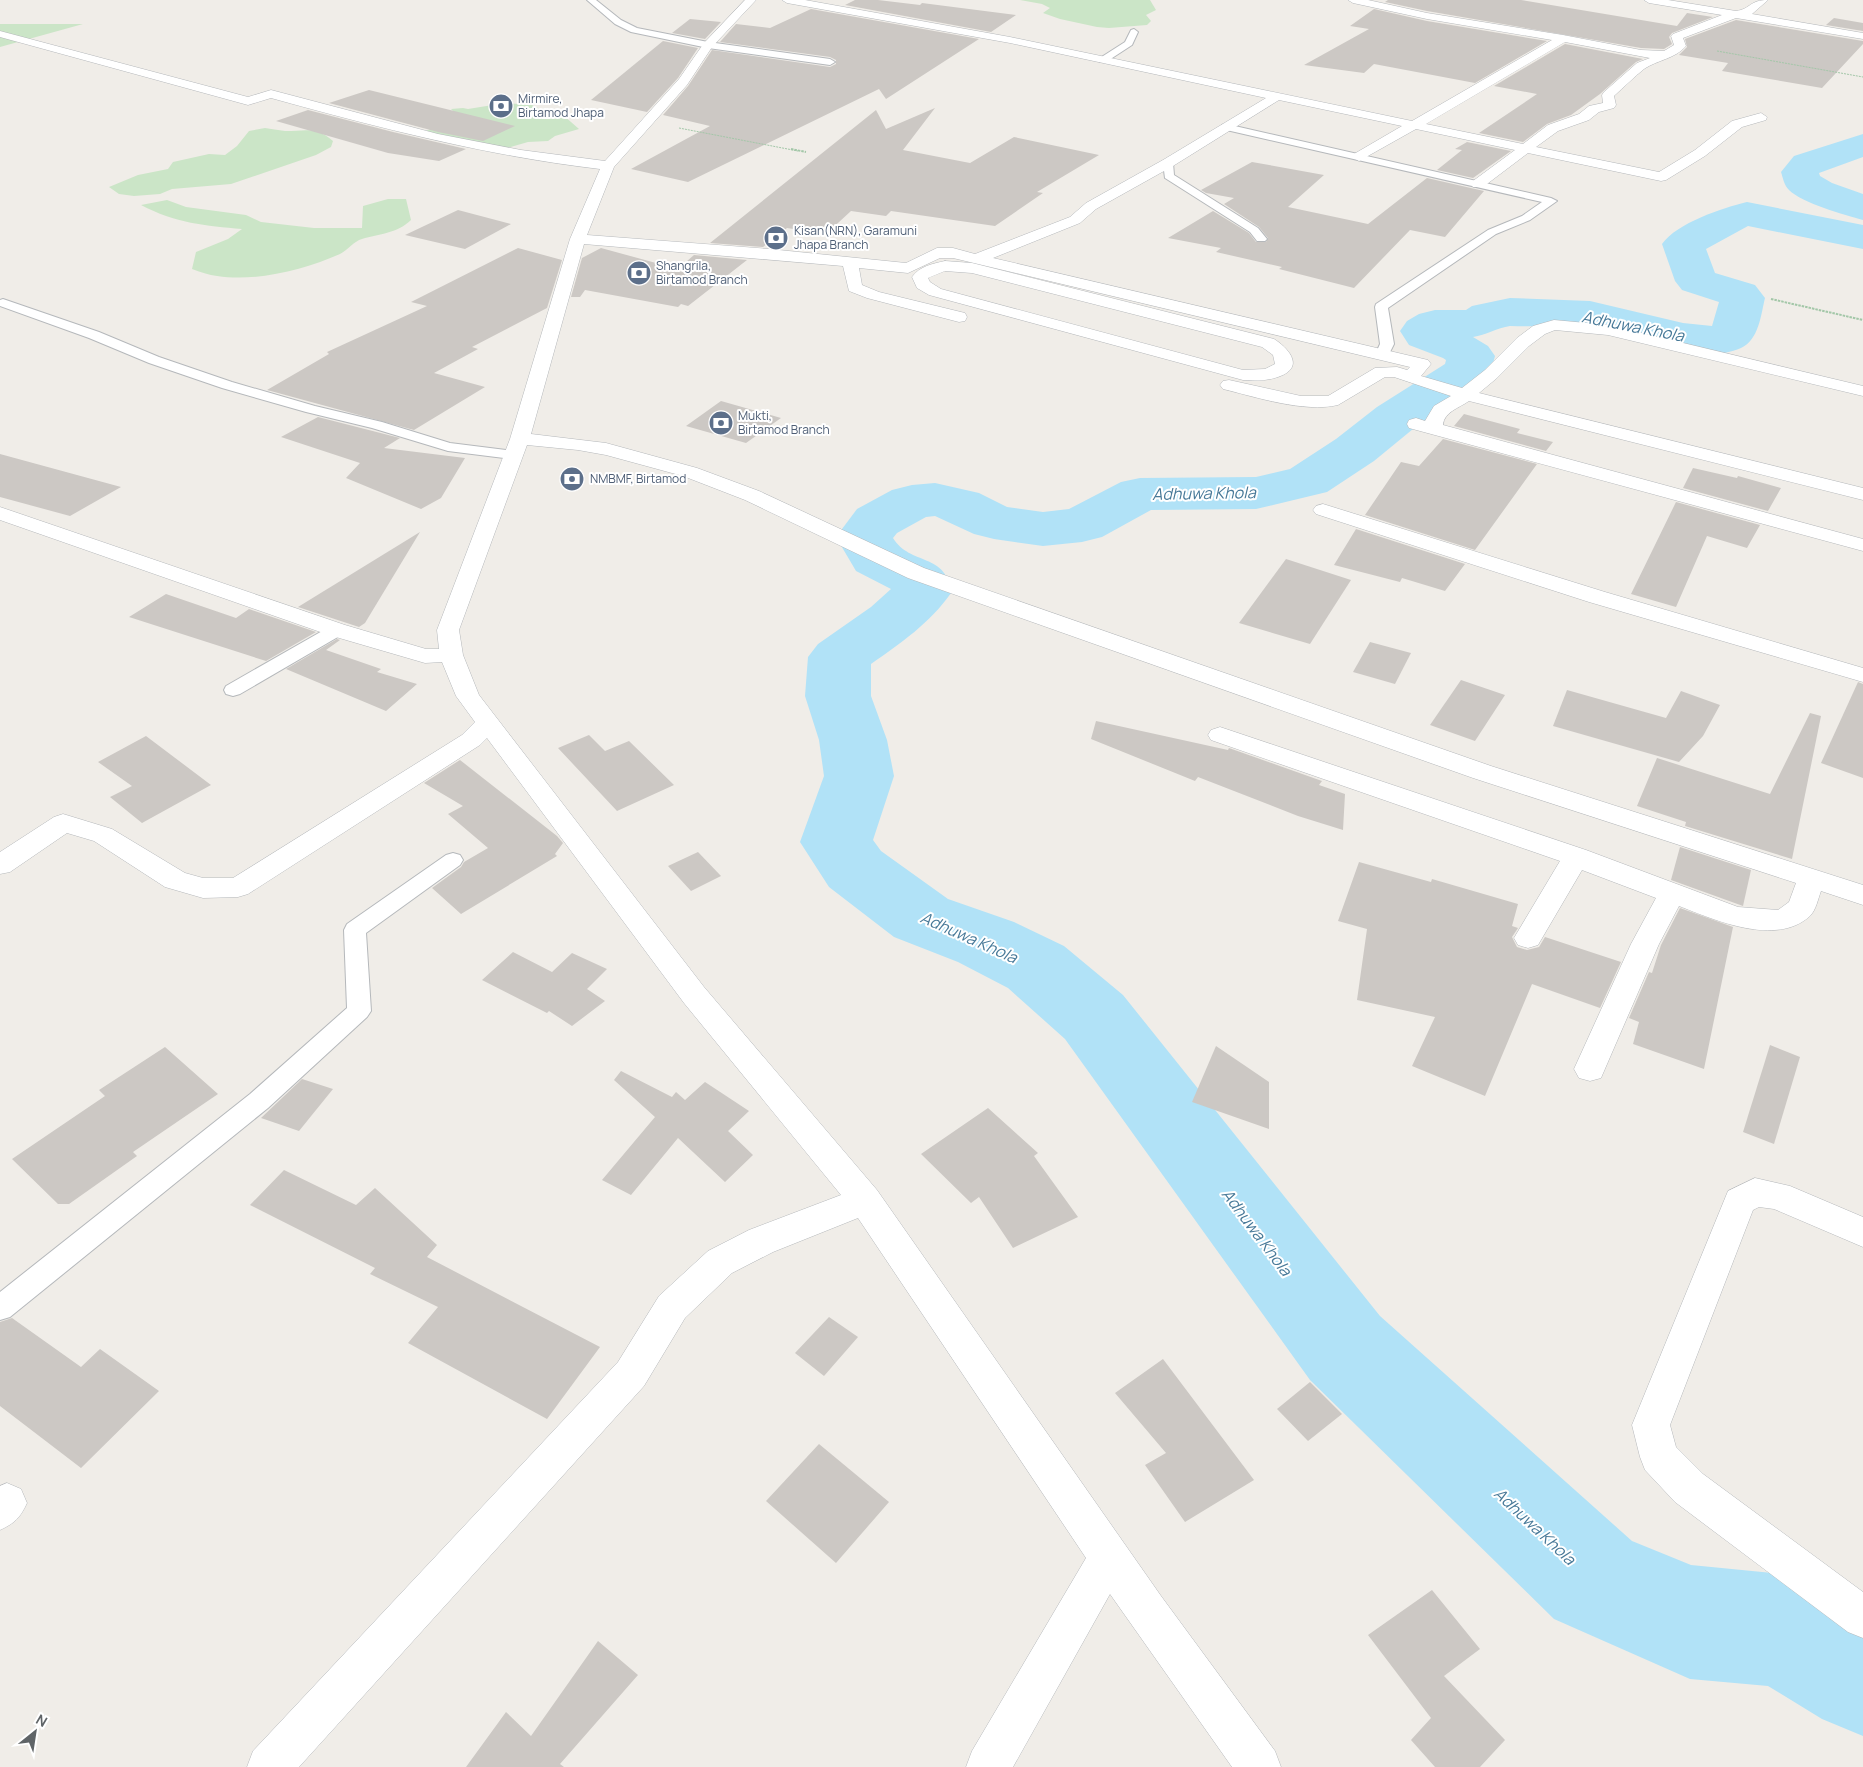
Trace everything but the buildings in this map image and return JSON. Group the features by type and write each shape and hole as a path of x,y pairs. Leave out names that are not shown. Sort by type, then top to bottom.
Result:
{"street":[{"path":"751,0 708,45 682,82 608,166 578,239 516,447 448,630 451,655 468,696 694,995 865,1200 1146,1611 1259,1767"},
{"path":"787,0 1010,40 1661,177 1700,153 1737,124 1761,117"},
{"path":"1353,0 1428,16 1563,38 1641,54 1666,55"},
{"path":"1649,0 1863,36"},
{"path":"1478,184 1553,128 1584,117 1594,109 1610,105 1608,95 1641,66 1666,55 1680,46 1677,36 1733,14 1746,13 1763,0"},
{"path":"0,34 248,101 271,94 428,136 547,160 608,166"},
{"path":"1359,157 1563,38"},
{"path":"978,258 1075,220 1091,206 1168,163 1277,96"},
{"path":"578,239 769,254 850,264 908,268 938,253 953,252 1422,364 1416,380"},
{"path":"850,264 855,288 872,295 978,322"},
{"path":"945,266 972,268 1268,343 1282,353 1285,358 1284,364 1280,369 1270,374 1244,375 935,292 923,285 920,277 934,268 945,266"},
{"path":"1863,390 1608,330 1554,325 1539,330 1523,342 1491,374 1461,393 1424,427 1863,545"},
{"path":"1036,336 1266,394 1301,401 1332,401 1381,372 1397,372 1416,380 1461,393 1863,494"},
{"path":"516,447 549,440 611,449 658,461 745,492 916,573 1482,772 1863,895"},
{"path":"1323,510 1597,597 1863,675"},
{"path":"0,513 337,630 425,656 451,655"},
{"path":"0,866 63,823 103,836 175,880 203,888 238,886 470,740 487,722"},
{"path":"1220,735 1576,857 1735,917 1783,920 1801,908 1812,877"},
{"path":"1528,938 1576,857"},
{"path":"1590,1069 1645,944 1671,894"},
{"path":"1863,1232 1778,1196 1755,1192 1740,1201 1651,1425 1659,1457 1689,1488 1863,1617"},
{"path":"269,1767 631,1374 672,1307 720,1262 761,1240 865,1200"},
{"path":"988,1767 1100,1572 1112,1559"}],"lane":[{"path":"591,0 618,22 634,30 708,45 830,62"},
{"path":"1103,60 1129,43 1134,32"},
{"path":"1226,127 1550,201 1526,218 1492,232 1381,307 1387,344 1382,355"},
{"path":"1168,163 1169,176 1254,230 1261,239"},
{"path":"3,303 94,335 154,360 227,385 311,409 376,425 448,447 516,447"},
{"path":"233,690 337,630"},
{"path":"0,1308 259,1102 359,1011 355,930 453,860"}],"path":[{"path":"1679,44 1863,77"},
{"path":"648,122 806,152"},
{"path":"1771,299 1863,320"}],"green space":[{"path":"1020,0 1150,0 1156,10 1146,15 1151,21 1147,25 1109,28 1060,19 1043,13 1050,8 1042,4"},
{"path":"0,24 83,24 0,47"},
{"path":"505,103 532,105 544,111 563,115 579,129 555,136 548,141 528,142 507,148 428,136 426,131 454,112 451,109 468,109"},
{"path":"265,128 285,131 316,131 333,141 331,147 316,155 231,184 172,189 160,194 134,196 119,194 109,187 138,175 168,169 173,162 209,154 225,155 237,146 249,131"},
{"path":"388,199 406,199 411,220 400,228 359,240 340,254 296,270 248,277 217,276 192,269 196,252 228,239 242,229 178,220 141,205 167,200 186,207 246,215 261,222 314,228 362,228 363,206"}],"waterway":[{"name":"Adhuwa Khola","path":"1863,145 1807,164 1800,172 1803,182 1818,191 1863,208"},
{"name":"Adhuwa Khola","path":"1863,237 1747,214 1730,219 1683,244 1697,281 1739,294 1743,298 1734,331 1726,338 1710,340 1683,337 1590,315 1510,312 1488,316 1478,322 1458,325 1435,324 1423,331 1425,335 1460,348 1471,356 1467,371 1395,418 1355,450 1308,481 1256,493 1140,494 1082,525 1043,529 994,522 959,505 935,499 912,502 877,521 864,537 877,559 920,580 921,593 893,620 840,657 838,696 853,740 859,776 836,842 855,869 921,918 986,942 1036,967 1094,1017 1345,1348 1593,1580 1690,1622 1783,1631 1863,1678"}],"place":[{"name":"Mirmire, Birtamod Jhapa","path":"501,106"},
{"name":"Kisan(NRN), Garamuni Jhapa Branch","path":"776,238"},
{"name":"Shangrila, Birtamod Branch","path":"639,273"},
{"name":"Mukti, Birtamod Branch","path":"721,423"},
{"name":"NMBMF, Birtamod","path":"572,479"}]}
